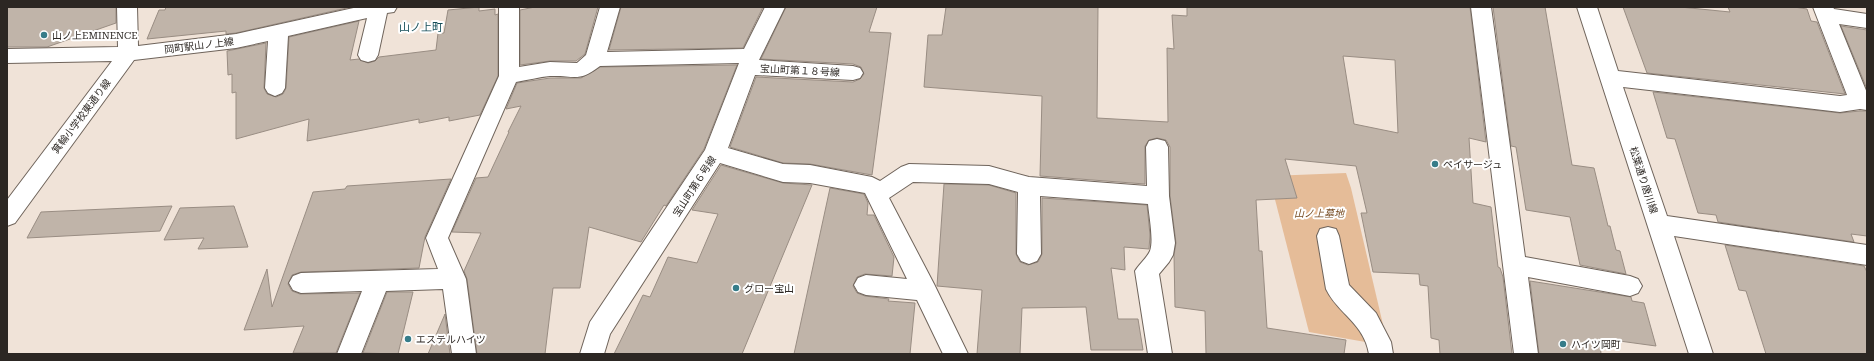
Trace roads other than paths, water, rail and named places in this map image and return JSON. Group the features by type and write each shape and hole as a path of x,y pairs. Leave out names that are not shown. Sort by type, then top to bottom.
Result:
{"street":[{"path":"127,7 128,54"},
{"path":"464,354 454,279 437,238 508,76 509,7"},
{"path":"508,76 550,69 581,70 595,59 610,7"},
{"name":"宝山町第６号線","path":"592,354 599,330 716,153 749,62 775,7"},
{"path":"1481,7 1516,265 1526,354"},
{"name":"松葉通り唐川線","path":"1587,7 1701,354"},
{"path":"368,56 383,8"},
{"name":"岡町駅山ノ上線","path":"7,56 128,54 236,41 383,8"},
{"path":"1610,78 1840,104 1864,101 1825,11"},
{"path":"1825,11 1867,21"},
{"path":"275,88 278,31"},
{"name":"箕輪小学校東通り線","path":"7,217 128,54"},
{"name":"宝山町第１８号線","path":"595,59 749,62 853,73"},
{"path":"1158,147 1158,196 1163,243 1161,255 1147,271 1160,354"},
{"path":"716,153 783,173 810,174 872,186 878,195 956,354"},
{"path":"878,195 909,173 989,175 1029,186 1158,196"},
{"path":"1029,186 1029,254"},
{"path":"1658,224 1867,255"},
{"path":"1328,236 1338,289 1366,320 1379,342 1381,354"},
{"path":"1516,265 1630,286"},
{"path":"300,283 454,279"},
{"path":"349,354 378,281"},
{"path":"866,285 926,291"}],"place":[{"name":"山ノ上EMINENCE","path":"44,35"},
{"name":"ペイサージュ","path":"1435,164"},
{"name":"グロー宝山","path":"736,288"},
{"name":"エステルハイツ","path":"408,339"},
{"name":"ハイツ岡町","path":"1563,344"}],"district":[{"name":"山ノ上町","path":"421,27"}],"park label":[{"name":"山ノ上墓地","path":"1319,213"}]}
